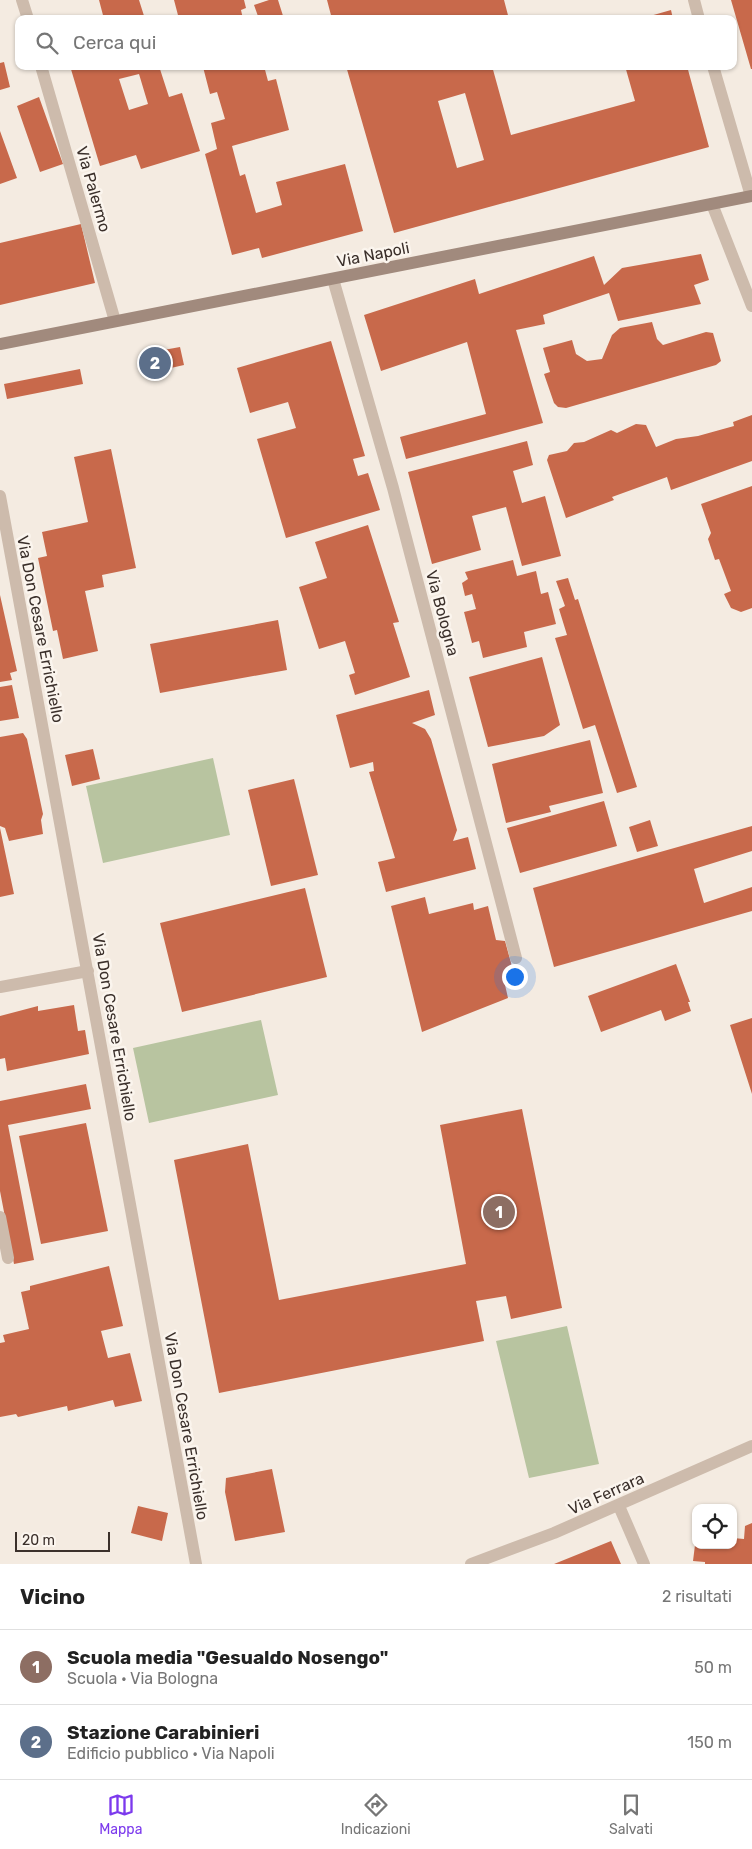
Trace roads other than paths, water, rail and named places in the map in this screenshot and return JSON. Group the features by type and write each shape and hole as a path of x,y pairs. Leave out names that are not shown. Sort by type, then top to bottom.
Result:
{"main road":[{"name":"Via Napoli","path":"0,344 752,196"}],"street":[{"path":"22,0 27,15"},
{"path":"694,0 698,15"},
{"name":"Via Palermo","path":"42,70 115,321"},
{"path":"714,70 752,196"},
{"path":"712,204 752,306"},
{"name":"Via Bologna","path":"333,278 394,488 516,958"},
{"name":"Via Don Cesare Errichiello","path":"0,496 196,1564"},
{"path":"0,987 88,971"},
{"path":"0,1217 8,1258"},
{"name":"Via Ferrara","path":"471,1564 619,1506 752,1446"},
{"path":"619,1506 644,1564"}],"place":[{"name":"Stazione Carabinieri","path":"155,363"},
{"name":"Scuola media \"Gesualdo Nosengo\"","path":"499,1212"}]}
